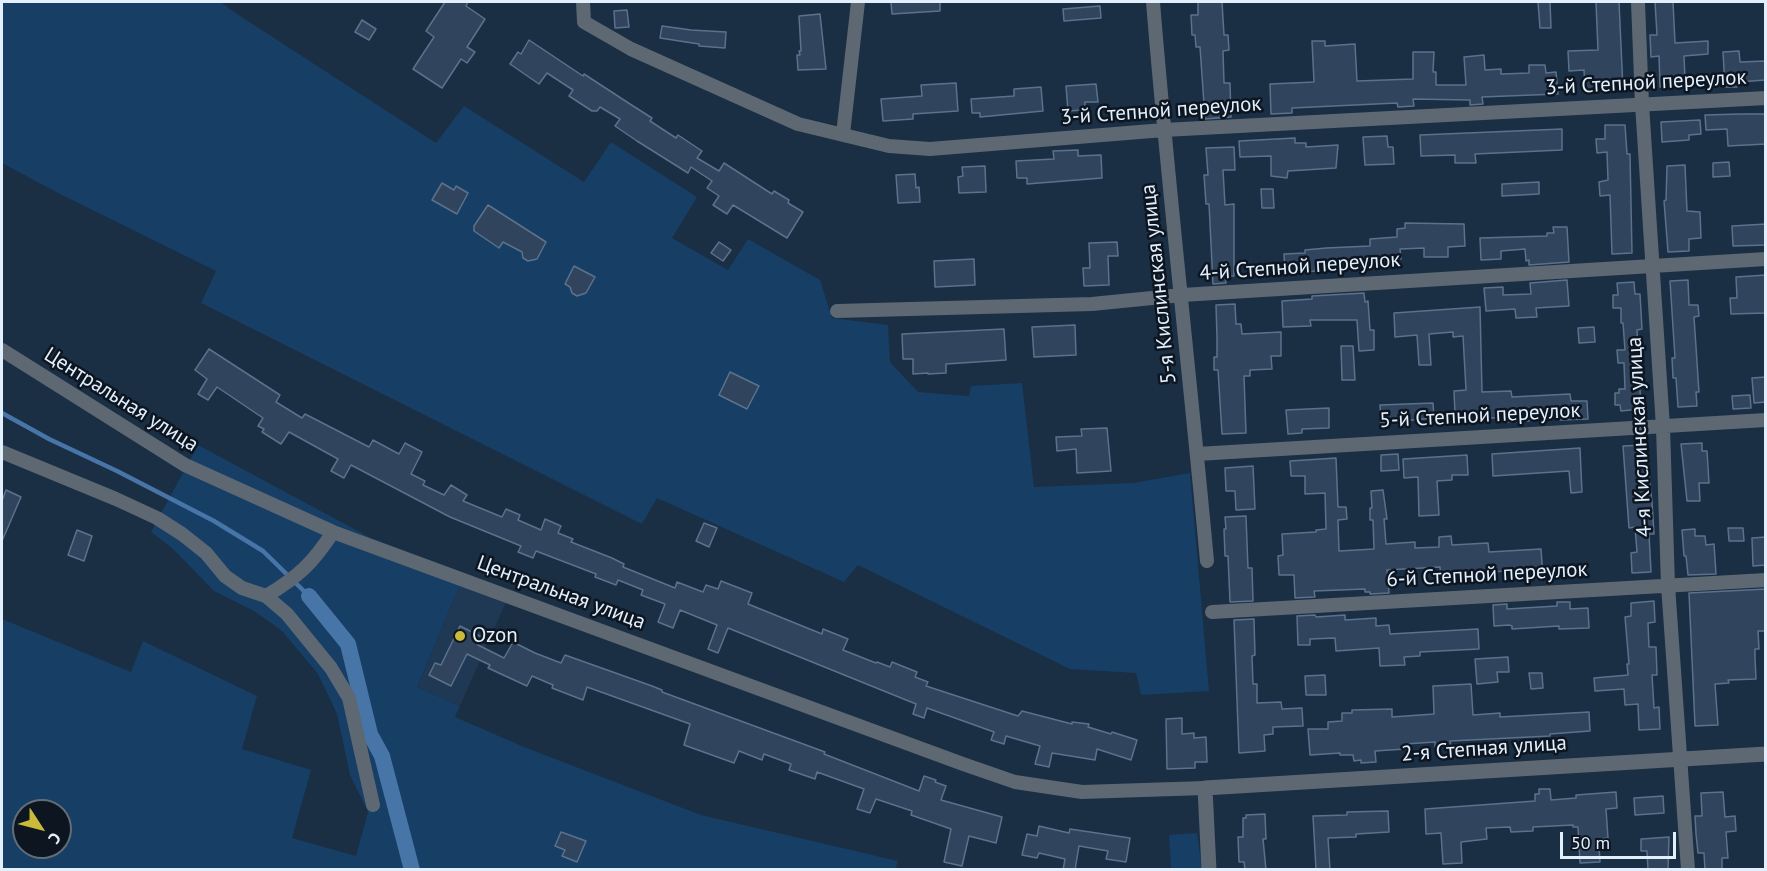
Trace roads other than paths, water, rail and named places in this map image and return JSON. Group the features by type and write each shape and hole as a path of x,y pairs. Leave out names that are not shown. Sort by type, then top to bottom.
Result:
{"street":[{"name":"3-й Степной переулок","path":"583,2 584,22 680,73 798,124 889,146 930,149 1164,130 1766,98"},
{"path":"843,134 858,2"},
{"name":"5-я Кислинская улица","path":"1153,2 1207,561"},
{"name":"4-я Кислинская улица","path":"1638,2 1651,266 1663,427 1668,585 1688,870"},
{"name":"4-й Степной переулок","path":"837,311 1092,304 1182,295 1766,259"},
{"name":"Центральная улица","path":"2,350 185,465 333,532 890,737 1015,782 1082,792 1205,788"},
{"name":"5-й Степной переулок","path":"1197,454 1766,420"},
{"path":"2,452 157,518 206,553 225,576 242,588 266,596 287,614 331,668 349,698 373,804"},
{"path":"266,596 292,580 319,553 333,532"},
{"name":"6-й Степной переулок","path":"1212,612 1766,580"},
{"name":"2-я Степная улица","path":"1205,788 1766,754"},
{"path":"1205,788 1209,870"}],"waterway":[{"path":"2,413 49,439 214,521 263,551 309,596"},
{"path":"309,596 348,644 370,734 382,756 412,870"}],"place":[{"name":"Ozon","path":"460,636"}]}
